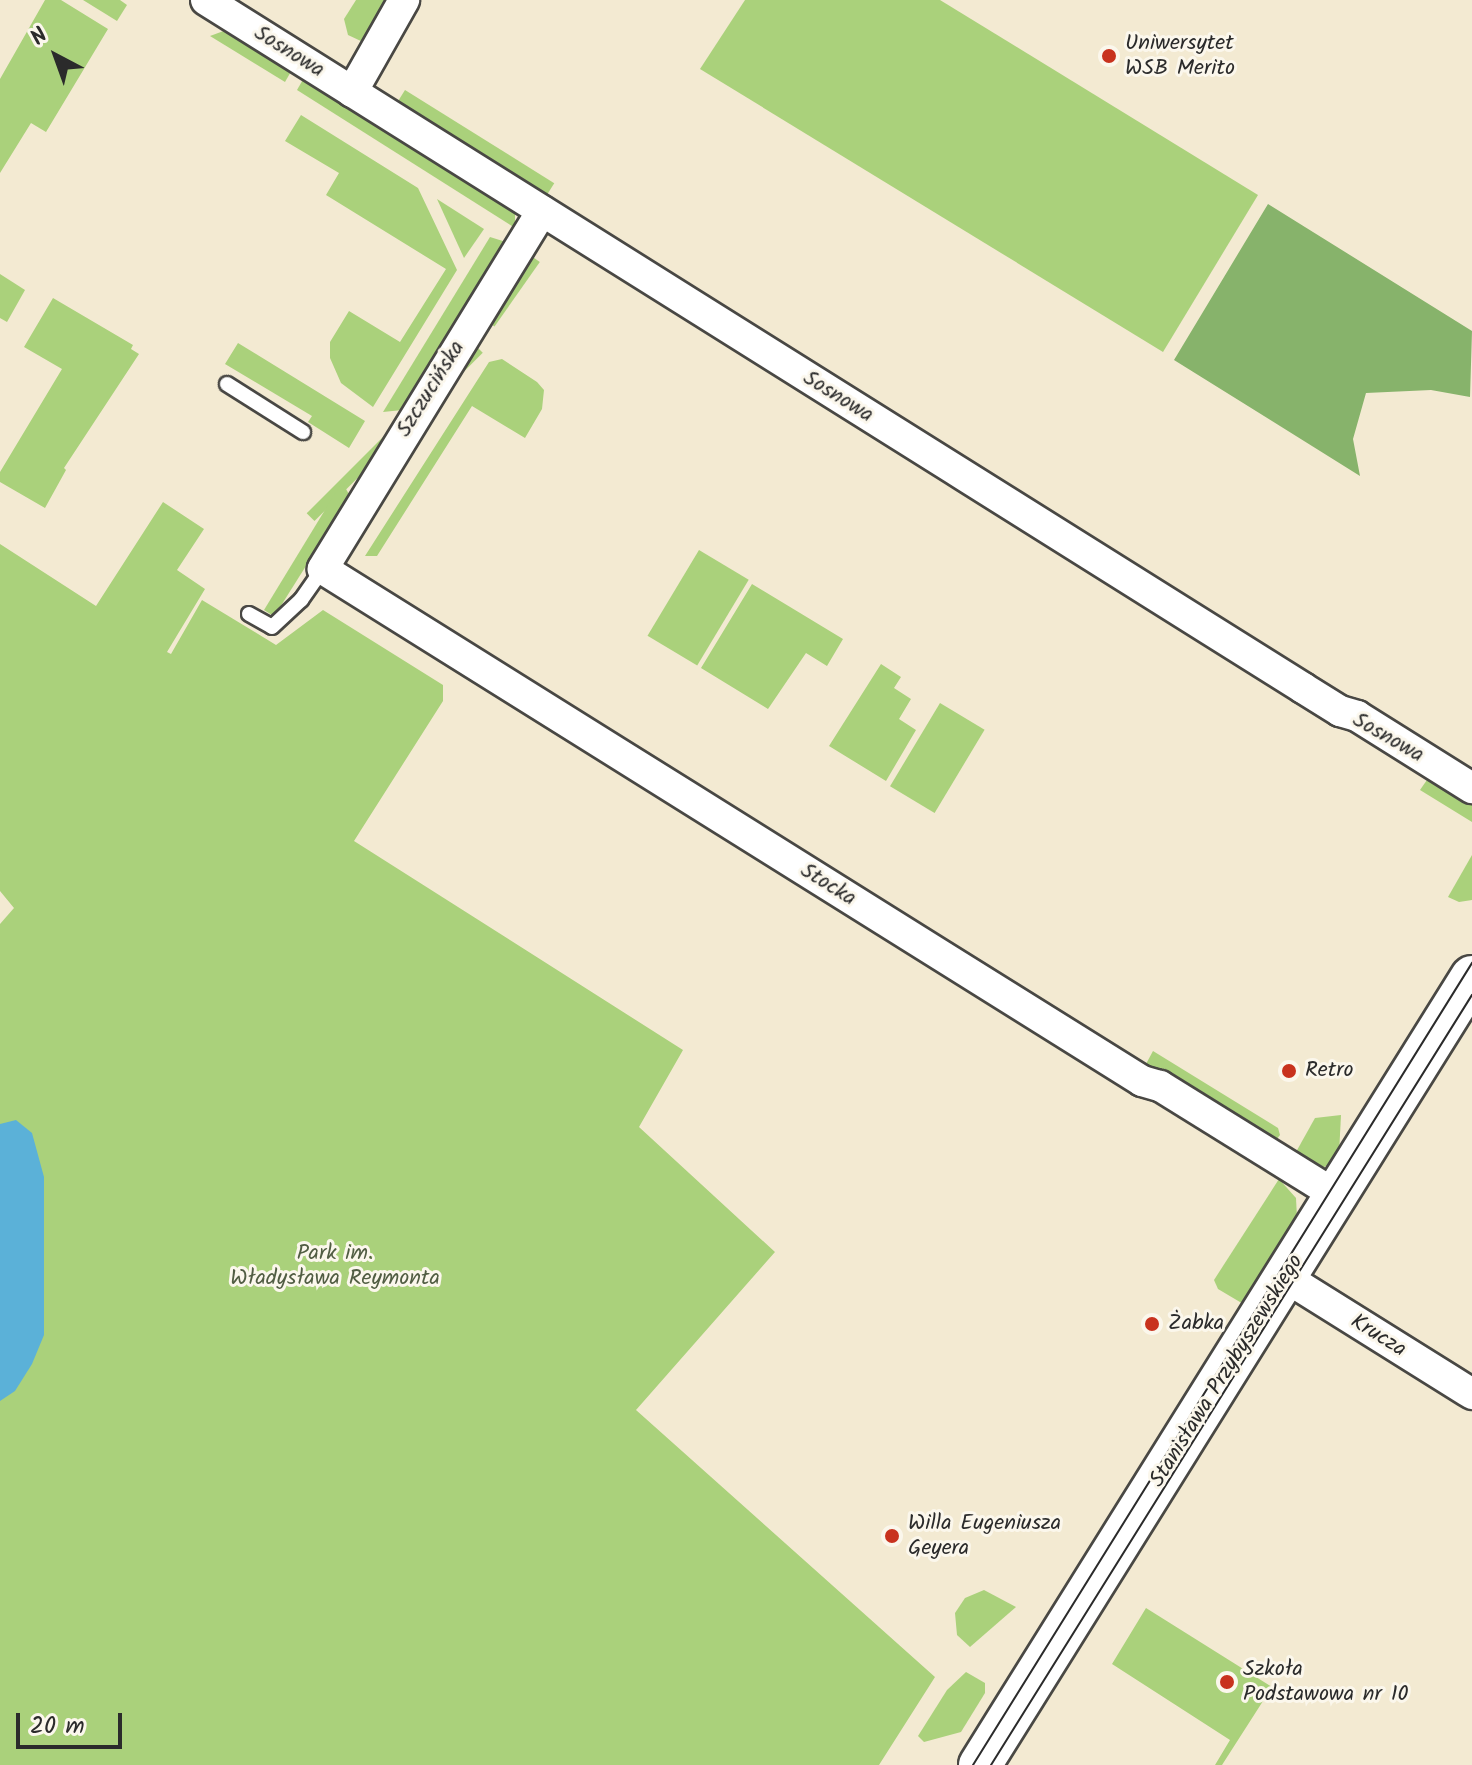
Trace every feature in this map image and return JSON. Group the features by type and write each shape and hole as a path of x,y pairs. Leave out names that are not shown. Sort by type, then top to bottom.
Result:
{"street":[{"name":"Sosnowa","path":"206,0 1303,688 1340,711 1357,716 1472,788"},
{"path":"352,92 404,0"},
{"name":"Szczucińska","path":"323,569 542,211"},
{"name":"Stocka","path":"323,569 1130,1074 1160,1086 1336,1195"},
{"name":"Stanisława Przybyszewskiego","path":"980,1765 1472,977"},
{"name":"Krucza","path":"1285,1277 1472,1394"}],"lane":[{"path":"227,384 303,432"},
{"path":"249,614 272,627 301,600 323,569"}],"green space":[{"path":"45,0 61,0 108,29 46,132 31,123 0,173 0,79"},
{"path":"83,0 120,0 127,5 117,21"},
{"path":"356,0 387,0 363,42 348,35 344,19"},
{"path":"745,0 940,0 1258,195 1163,352 700,69"},
{"path":"229,29 293,68 285,82 210,36"},
{"path":"305,76 515,211 515,228 297,90"},
{"path":"405,90 554,183 546,197 397,104"},
{"path":"301,115 418,188 457,270 373,407 341,383 330,358 330,342 349,311 400,342 446,269 326,195 339,173 285,141"},
{"path":"437,199 484,229 464,258"},
{"path":"1268,204 1472,331 1470,397 1431,390 1366,393 1353,439 1360,476 1174,360"},
{"path":"490,237 506,242 402,410 383,412"},
{"path":"530,255 540,262 495,327 485,320"},
{"path":"0,274 25,290 7,322 0,318"},
{"path":"53,298 133,345 131,349 139,354 64,468 66,470 45,508 0,482 0,472 62,369 24,347"},
{"path":"238,343 365,421 349,448 308,422 312,416 225,364"},
{"path":"475,345 483,353 314,521 307,513"},
{"path":"502,359 544,390 542,409 525,438 472,406 377,556 365,556 489,362"},
{"path":"342,482 350,496 277,612 272,615 264,610"},
{"name":"Park im. Władysława Reymonta","path":"163,502 204,529 177,570 205,589 167,652 171,654 202,600 276,645 323,610 443,685 443,701 354,841 683,1050 639,1127 775,1252 636,1410 935,1677 879,1765 0,1765 0,924 14,908 0,891 0,544 96,606"},
{"path":"699,550 749,580 697,666 647,636"},
{"path":"752,584 843,639 827,666 806,653 768,709 701,668"},
{"path":"881,664 901,677 894,688 911,699 899,719 916,730 886,781 829,746"},
{"path":"940,703 985,730 935,813 890,786"},
{"path":"1429,777 1472,804 1472,822 1420,790"},
{"path":"1472,855 1472,900 1459,902 1448,897"},
{"path":"1153,1051 1278,1128 1280,1135 1273,1144 1146,1064"},
{"path":"1341,1115 1339,1154 1335,1162 1324,1167 1296,1152 1315,1118"},
{"path":"1279,1179 1296,1198 1297,1218 1245,1305 1218,1289 1214,1280"},
{"path":"984,1590 1016,1607 970,1647 957,1635 955,1613 965,1598"},
{"path":"1146,1608 1272,1687 1222,1765 1215,1765 1230,1740 1112,1664"},
{"path":"966,1672 985,1683 985,1693 961,1732 924,1742 918,1736 947,1690"}],"water":[{"path":"16,1120 32,1133 44,1177 44,1335 32,1364 15,1391 0,1401 0,1124"}],"tram line":[{"path":"973,1765 1472,963"},
{"path":"991,1765 1472,995"}],"place":[{"name":"Uniwersytet WSB Merito","path":"1109,56"},
{"name":"Retro","path":"1289,1071"},
{"name":"Żabka","path":"1152,1324"},
{"name":"Willa Eugeniusza Geyera","path":"892,1536"},
{"name":"Szkoła Podstawowa nr 10","path":"1227,1682"}]}
